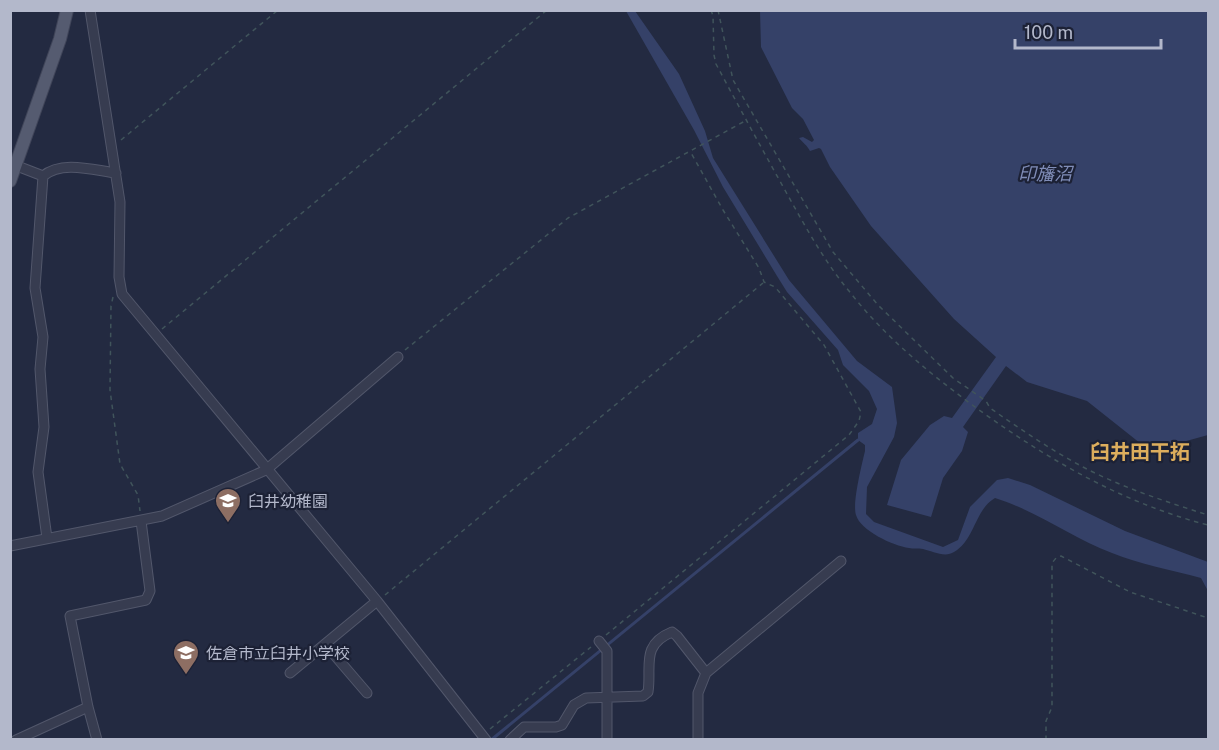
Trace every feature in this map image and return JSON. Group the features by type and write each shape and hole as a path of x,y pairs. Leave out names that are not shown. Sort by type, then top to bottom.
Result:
{"main road":[{"path":"10,181 13,164 60,39 67,10"}],"street":[{"path":"90,10 120,202 119,277 122,294 377,601 483,738"},
{"path":"13,164 43,176"},
{"path":"47,538 38,472 44,427 40,369 43,337 35,288 43,176 68,166 116,173"},
{"path":"10,546 162,516 266,470 398,357"},
{"path":"97,740 69,616 146,600 150,591 141,521"},
{"path":"698,740 698,693 706,673 840,561"},
{"path":"290,674 377,601"},
{"path":"510,740 524,727 562,725 574,705 586,698 643,696 648,692 648,656 652,647 672,632 706,673"},
{"path":"326,644 367,693"},
{"path":"603,645 607,697 607,740"},
{"path":"16,740 88,707"}],"path":[{"path":"111,149 278,10"},
{"path":"156,334 547,10"},
{"path":"711,10 716,64 746,120 813,240 848,291 894,341 914,360 1025,443 1075,473 1135,501 1209,525"},
{"path":"718,10 733,80 833,252 878,305 953,378 986,401 990,408 1048,447 1086,468 1166,501 1209,515"},
{"path":"398,357 568,218 746,120"},
{"path":"483,738 603,645 849,435 859,421 861,412 824,345 776,287 764,282 759,268 690,151"},
{"path":"377,601 764,282"},
{"path":"114,295 111,306 110,390 120,464 138,495 141,521"},
{"path":"1046,740 1046,721 1052,707 1052,563 1056,558 1061,556 1130,592 1209,618"}],"water":[{"path":"626,11 635,11 679,74 705,131 713,158 789,280 857,361 892,387 897,423 894,437 867,487 866,514 874,522 943,547 958,540 970,507 997,480 1008,478 1030,485 1125,531 1208,562 1208,591 1201,578 1112,553 1025,510 995,498 983,509 961,547 950,554 902,547 870,532 859,521 855,509 865,451 865,445 858,440 858,433 872,424 877,409 869,391 843,365 838,350 787,292 723,187 694,130"},
{"name":"印旛沼","path":"760,11 1208,11 1208,435 1150,451 1087,401 1027,382 1006,366 963,427 968,432 962,451 943,478 931,517 887,505 901,460 930,425 944,416 952,418 996,357 954,319 871,226 830,167 821,149 810,151 799,138 803,137 812,142 814,140 803,119 792,108 761,47"}],"waterway":[{"path":"491,740 858,440"}],"place":[{"name":"臼井幼稚園","path":"228,524"},
{"name":"佐倉市立臼井小学校","path":"186,676"}],"district":[{"name":"臼井田干拓","path":"1140,452"}]}
